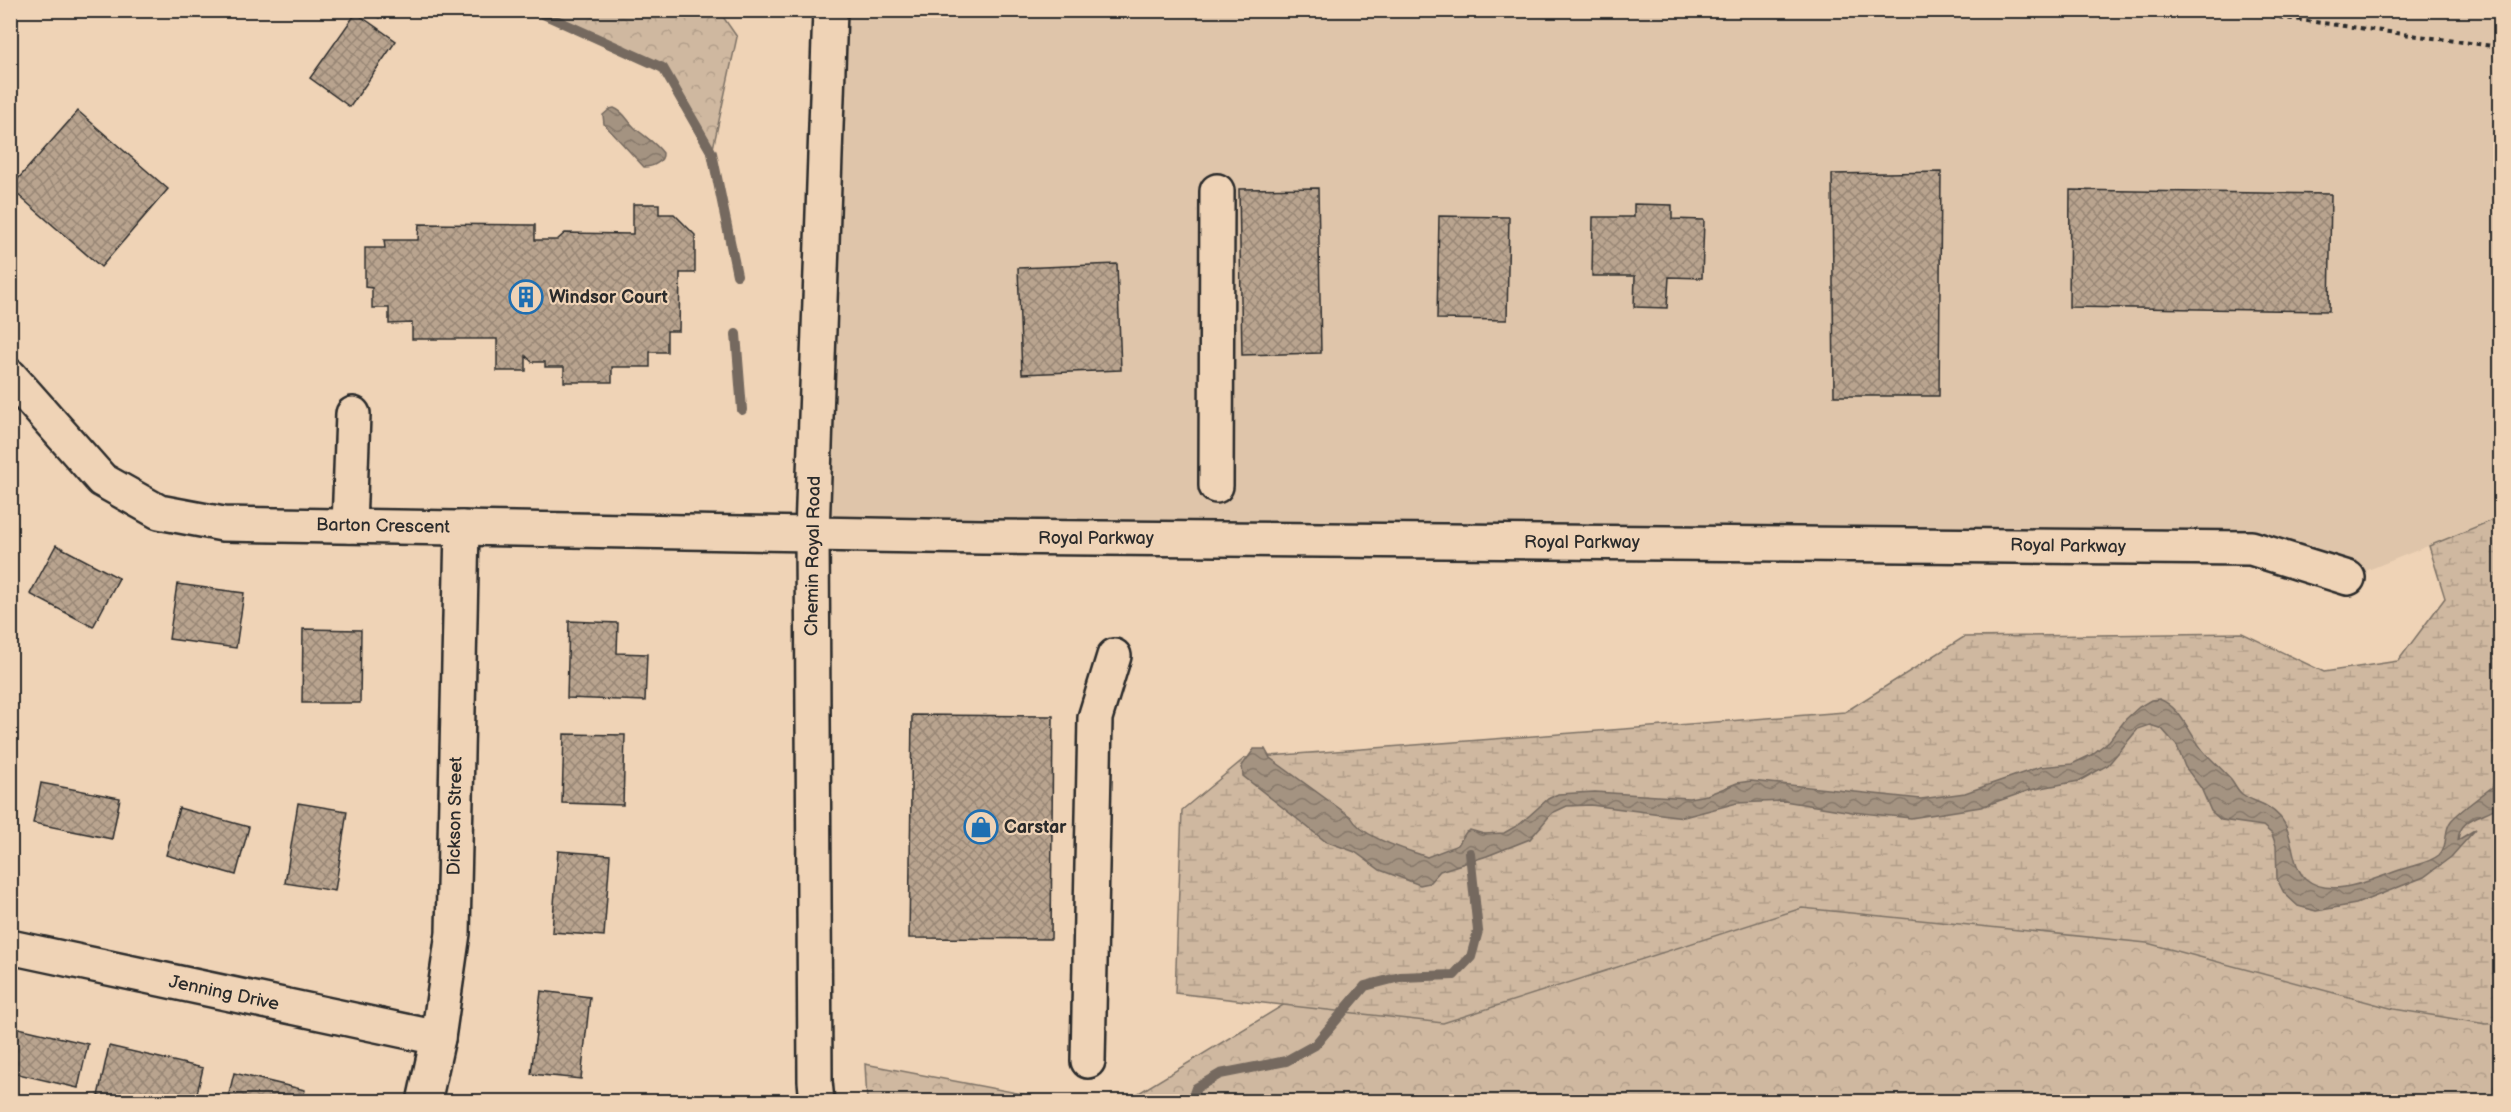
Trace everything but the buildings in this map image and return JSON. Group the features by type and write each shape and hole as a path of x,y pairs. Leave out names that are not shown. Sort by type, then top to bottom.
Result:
{"street":[{"name":"Chemin Royal Road","path":"817,1101 812,533 830,10"},
{"path":"1216,486 1217,191"},
{"name":"Barton Crescent","path":"10,376 102,480 159,512 223,524 812,533"},
{"path":"349,526 352,414"},
{"name":"Dickson Street","path":"424,1101 438,1038 453,933 462,528"},
{"name":"Royal Parkway","path":"812,533 982,537 2251,548 2348,578"},
{"path":"1088,1061 1095,718 1114,656"},
{"name":"Jenning Drive","path":"10,947 438,1038"}],"path":[{"path":"2226,10 2500,47"}],"shaded area":[{"path":"830,11 2500,11 2500,517 2348,578 2251,548 812,533"}],"green space":[{"path":"534,11 719,11 737,37 712,153 663,68"},
{"path":"2500,517 2500,1023 2486,1024 2394,1009 2147,943 1802,908 1443,1023 1175,993 1182,810 1245,758 1845,712 1964,637 2242,633 2324,672 2398,661 2445,598 2429,546"},
{"path":"2500,805 2500,1101 1124,1102 1369,953"},
{"path":"865,1064 1059,1101 867,1101"}],"water":[{"path":"614,108 660,149 663,156 660,161 644,167 604,124 603,115"},
{"path":"2159,699 2180,715 2200,747 2231,779 2240,792 2270,808 2280,817 2288,832 2297,866 2306,879 2317,885 2329,888 2356,885 2435,858 2444,847 2451,821 2500,781 2500,805 2463,826 2458,840 2476,829 2451,857 2424,877 2356,904 2316,911 2298,906 2284,893 2277,879 2276,846 2272,834 2263,826 2221,820 2211,811 2201,788 2185,767 2177,746 2162,729 2150,725 2138,729 2108,765 2079,781 2030,790 1981,807 1911,818 1852,812 1784,801 1737,803 1684,817 1591,805 1567,806 1552,813 1530,839 1440,871 1429,883 1420,885 1380,870 1355,852 1325,841 1243,776 1242,766 1254,749 1265,749 1270,758 1351,817 1364,831 1385,842 1427,857 1458,845 1466,832 1470,830 1484,834 1504,833 1520,824 1548,799 1558,794 1595,792 1689,798 1707,795 1737,783 1751,781 1921,799 1965,793 2040,767 2072,764 2091,755 2109,741 2126,719 2139,707 2151,700"}],"waterway":[{"path":"534,10 663,68 712,153 737,275"},
{"path":"736,334 742,410"},
{"path":"1191,1102 1196,1088 1220,1074 1286,1061 1315,1045 1365,986 1400,977 1454,975 1471,957 1478,931 1470,853"}],"place":[{"name":"Windsor Court","path":"526,297"},
{"name":"Carstar","path":"981,827"}]}
